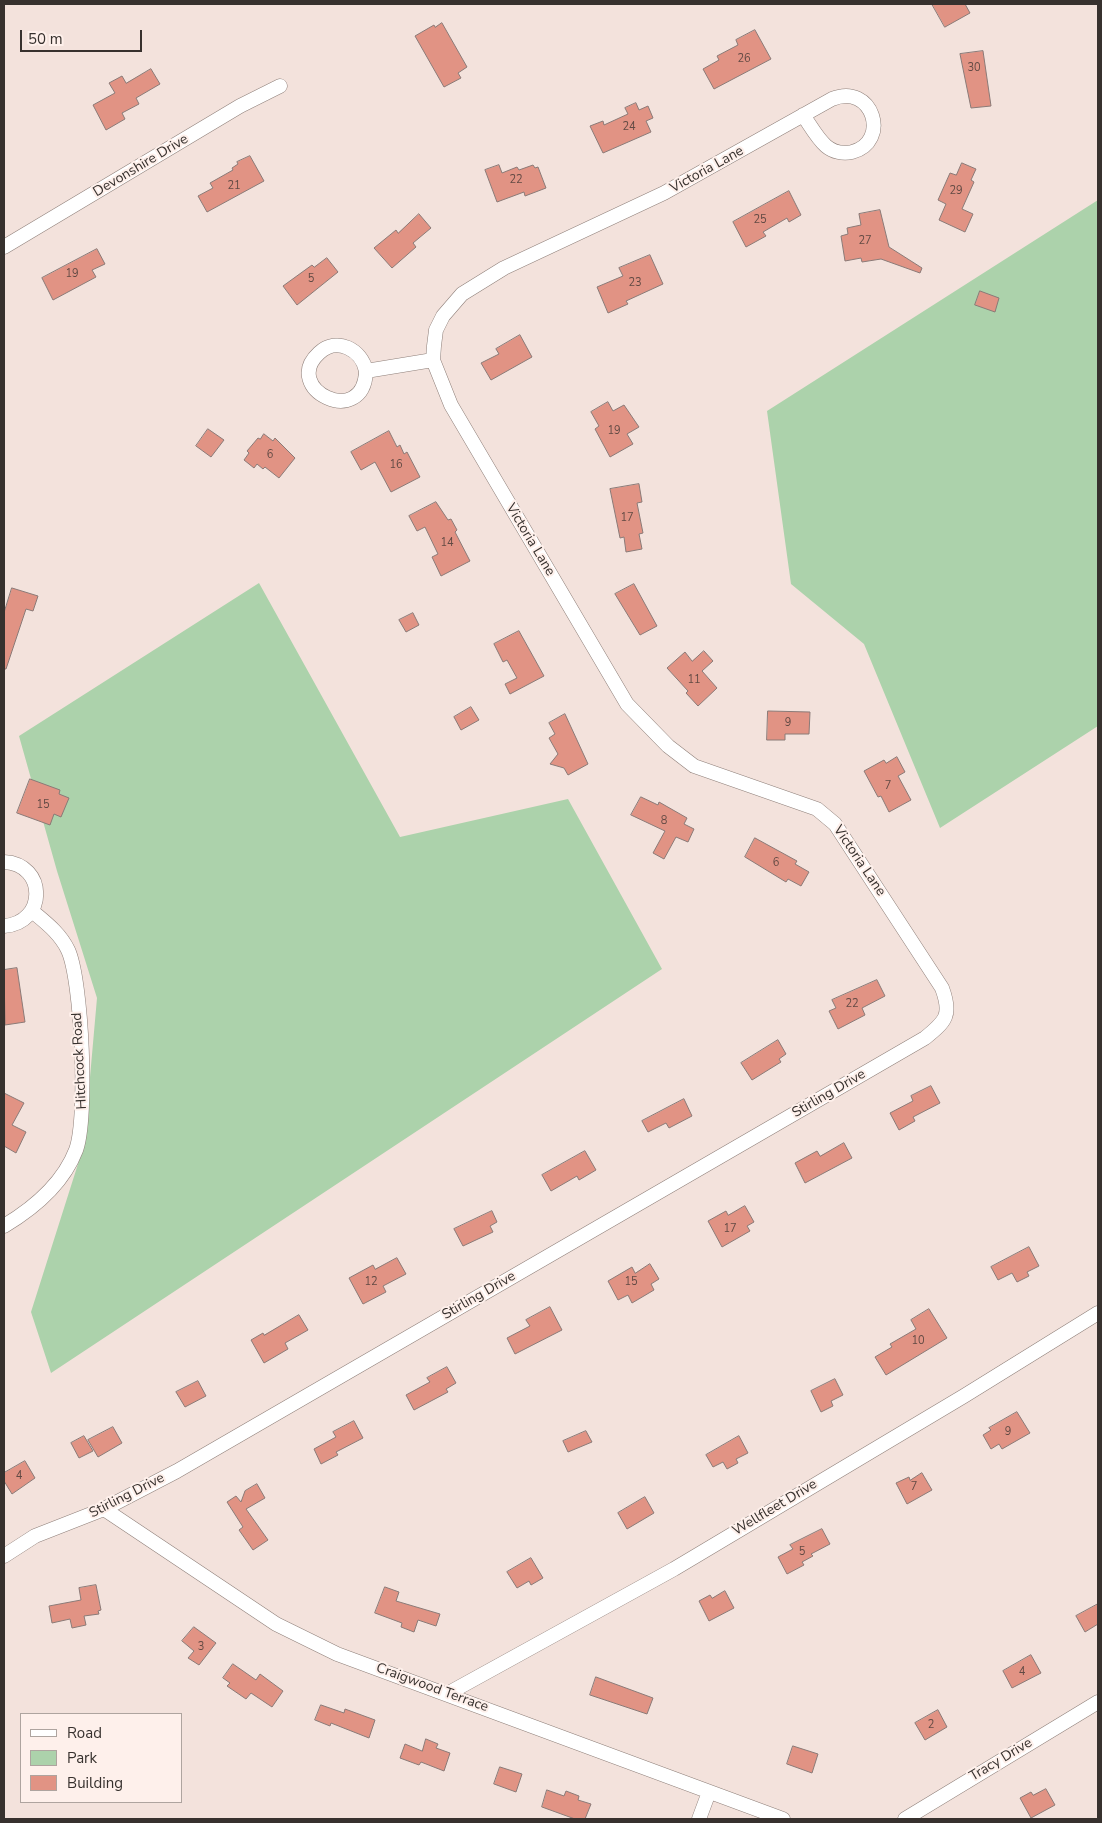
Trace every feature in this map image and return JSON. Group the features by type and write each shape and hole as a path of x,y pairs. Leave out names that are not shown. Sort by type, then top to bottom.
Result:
{"street":[{"name":"Devonshire Drive","path":"4,247 240,106 280,86"},
{"name":"Victoria Lane","path":"803,115 826,146 842,153 860,149 869,140 874,128 872,116 862,101 850,96 832,99 803,115 664,193 504,268 475,285 451,305 436,330 433,360 451,405 627,704 668,746 694,766 817,808 835,824 942,988 948,1005 945,1020"},
{"path":"334,346 345,346 356,352 363,360 366,371 364,384 357,394 340,401 322,396 314,387 310,375 312,363 318,354 334,346"},
{"path":"366,371 433,360"},
{"path":"4,862 23,867 32,878 37,891 32,911 22,921 4,926"},
{"name":"Hitchcock Road","path":"4,1226 47,1194 65,1172 76,1150 82,1125 83,1101 75,976 68,950 61,939 32,911"},
{"name":"Stirling Drive","path":"4,1556 35,1536 104,1510 176,1471 917,1043 945,1020"},
{"name":"Wellfleet Drive","path":"447,1694 674,1569 964,1396 1098,1312"},
{"name":"Craigwood Terrace","path":"104,1510 276,1624 338,1654 783,1819"},
{"name":"Tracy Drive","path":"905,1819 1098,1702"},
{"path":"699,1819 709,1792"}],"green space":[{"path":"1098,200 1098,726 940,828 864,644 791,584 767,411"},
{"path":"259,583 400,837 568,799 662,969 51,1373 31,1312 84,1145 97,998 57,871 19,736"}],"building":[{"path":"932,4 965,4 970,13 945,27"},
{"path":"442,23 467,67 458,73 461,78 444,87 415,36 434,25 435,27"},
{"path":"755,30 771,59 714,89 703,69 719,60 717,56 738,45 736,40"},
{"path":"983,51 991,106 971,108 960,54"},
{"path":"151,69 160,84 136,98 139,104 122,113 125,119 106,130 93,105 115,93 109,83 122,76 126,83"},
{"path":"636,103 639,110 648,106 653,118 646,121 651,132 603,153 590,126 603,121 604,125 628,114 625,108"},
{"path":"250,156 264,181 207,212 198,196 213,188 210,183 233,170 232,168 238,164 237,162"},
{"path":"962,163 976,169 971,180 974,182 962,209 973,214 965,232 939,220 946,204 938,200 950,173 956,175"},
{"path":"499,165 502,173 517,167 519,170 533,165 535,168 538,167 546,188 525,196 524,192 497,202 485,170"},
{"path":"789,191 801,215 789,222 787,218 763,232 766,236 746,247 733,222"},
{"path":"880,210 889,247 922,268 920,273 881,259 862,262 861,258 845,261 841,236 848,234 847,228 861,225 859,214"},
{"path":"419,214 431,228 413,243 416,247 392,268 374,248 396,230 398,233"},
{"path":"97,249 105,264 92,270 96,277 53,300 42,278"},
{"path":"650,255 663,284 626,301 628,304 608,313 597,287 623,276 619,268"},
{"path":"327,258 338,272 297,305 283,286 312,265 314,267"},
{"path":"980,291 999,298 995,312 975,305"},
{"path":"520,335 532,357 491,380 481,363 499,354 496,349"},
{"path":"608,402 613,411 624,405 639,427 627,434 633,444 610,457 595,429 599,426 591,412"},
{"path":"208,429 224,440 211,457 196,446"},
{"path":"389,431 397,447 400,445 404,454 407,452 420,477 391,492 375,462 361,470 351,452"},
{"path":"264,434 273,441 275,438 295,458 279,478 265,467 263,469 257,464 254,468 244,460 249,453 247,451"},
{"path":"639,484 642,502 637,503 643,533 639,534 642,549 626,552 624,537 620,538 610,489"},
{"path":"436,502 448,520 451,519 457,530 455,532 470,561 441,576 432,557 438,554 425,527 417,531 409,516"},
{"path":"634,584 657,626 640,635 615,594"},
{"path":"12,588 38,596 33,611 26,609 6,669 4,669 4,613"},
{"path":"413,613 419,625 406,632 399,620"},
{"path":"519,631 544,676 510,694 505,684 517,678 507,660 503,662 494,644"},
{"path":"704,651 713,661 702,671 717,688 698,706 686,693 688,691 667,668 685,652 692,661"},
{"path":"471,707 479,720 461,730 454,717"},
{"path":"768,711 810,712 809,734 785,734 785,740 767,740"},
{"path":"565,714 588,764 568,775 564,768 550,764 558,754 549,738 555,734 549,723"},
{"path":"897,757 905,772 898,776 911,800 889,812 881,796 878,797 864,771 884,760 886,763"},
{"path":"30,779 60,790 59,794 69,798 61,817 54,814 50,825 17,813"},
{"path":"641,797 658,805 659,802 687,818 684,824 694,829 688,842 676,837 664,859 653,853 665,831 631,815"},
{"path":"755,838 797,861 795,864 809,872 801,886 788,879 786,882 745,857"},
{"path":"17,968 25,1022 5,1025 4,970"},
{"path":"877,980 885,996 862,1008 865,1015 838,1029 829,1011 836,1008 832,1000"},
{"path":"778,1040 786,1054 779,1059 781,1062 752,1080 741,1063"},
{"path":"931,1086 940,1103 913,1117 915,1121 899,1130 890,1113 913,1101 911,1096"},
{"path":"4,1093 24,1103 12,1125 26,1132 16,1153 4,1146"},
{"path":"684,1099 692,1116 669,1128 666,1123 648,1132 642,1121"},
{"path":"844,1143 852,1158 805,1183 795,1163 817,1151 820,1156"},
{"path":"585,1151 596,1170 579,1180 577,1176 551,1191 542,1175"},
{"path":"745,1206 754,1222 747,1226 750,1231 722,1247 708,1221 726,1211 728,1215"},
{"path":"492,1211 497,1222 490,1226 493,1232 463,1246 454,1229"},
{"path":"1029,1247 1039,1266 1027,1272 1029,1276 1017,1282 1012,1273 998,1280 991,1267"},
{"path":"397,1258 406,1274 383,1286 386,1292 363,1304 349,1278 373,1265 375,1269"},
{"path":"650,1264 659,1279 651,1284 654,1290 632,1303 628,1295 618,1300 608,1281 632,1267 635,1273"},
{"path":"550,1307 562,1330 515,1354 507,1338 530,1326 526,1320"},
{"path":"929,1309 947,1338 886,1375 875,1357 892,1347 890,1344 916,1329 911,1320"},
{"path":"299,1315 308,1330 285,1343 288,1349 264,1363 251,1340 263,1333 264,1335"},
{"path":"447,1367 456,1383 446,1389 448,1392 414,1410 406,1395 430,1382 427,1378"},
{"path":"835,1379 843,1395 831,1401 833,1406 821,1412 811,1391"},
{"path":"198,1381 206,1396 185,1407 176,1392"},
{"path":"1017,1412 1030,1433 1002,1449 999,1444 991,1449 983,1435 991,1430 989,1428"},
{"path":"354,1421 363,1438 336,1452 338,1455 321,1464 314,1449 336,1437 333,1432"},
{"path":"113,1427 122,1443 98,1457 88,1440"},
{"path":"586,1431 592,1442 568,1452 563,1441"},
{"path":"84,1436 93,1451 79,1458 71,1443"},
{"path":"739,1436 748,1453 736,1459 738,1463 727,1469 723,1462 713,1467 706,1455"},
{"path":"25,1461 35,1478 12,1494 4,1481 4,1473"},
{"path":"922,1473 932,1490 907,1504 896,1483 909,1477 910,1480"},
{"path":"257,1484 265,1498 246,1509 268,1540 253,1550 239,1530 243,1527 227,1502 236,1496 241,1502 245,1491"},
{"path":"645,1497 654,1513 627,1529 618,1513"},
{"path":"822,1529 830,1544 811,1554 813,1556 802,1562 804,1565 787,1574 778,1557 793,1549 790,1545"},
{"path":"531,1558 543,1578 531,1585 529,1581 517,1588 507,1572"},
{"path":"96,1585 101,1610 98,1611 99,1614 84,1616 86,1625 72,1628 70,1619 52,1623 49,1606 81,1600 79,1588"},
{"path":"385,1587 399,1592 396,1601 440,1614 436,1626 418,1620 414,1632 401,1627 402,1623 375,1613"},
{"path":"725,1591 734,1608 709,1621 699,1601 710,1595 712,1598"},
{"path":"1098,1604 1098,1624 1085,1632 1076,1616"},
{"path":"194,1627 216,1643 199,1665 188,1658 194,1651 182,1641"},
{"path":"1031,1655 1041,1673 1012,1688 1003,1671"},
{"path":"233,1664 256,1680 260,1674 283,1691 272,1707 251,1693 246,1699 227,1686 230,1683 223,1678"},
{"path":"596,1677 653,1698 647,1714 590,1695"},
{"path":"321,1705 344,1713 345,1709 375,1720 369,1738 331,1723 330,1726 315,1720"},
{"path":"938,1710 947,1727 925,1740 915,1723"},
{"path":"426,1739 438,1744 436,1748 450,1753 444,1771 421,1762 419,1765 400,1758 405,1744 422,1751"},
{"path":"793,1746 818,1754 812,1773 787,1764"},
{"path":"500,1767 522,1774 516,1792 494,1784"},
{"path":"1046,1789 1055,1805 1031,1818 1020,1798 1031,1792 1033,1795"},
{"path":"547,1790 564,1796 566,1791 579,1796 578,1800 591,1804 585,1819 575,1819 542,1807"}]}
